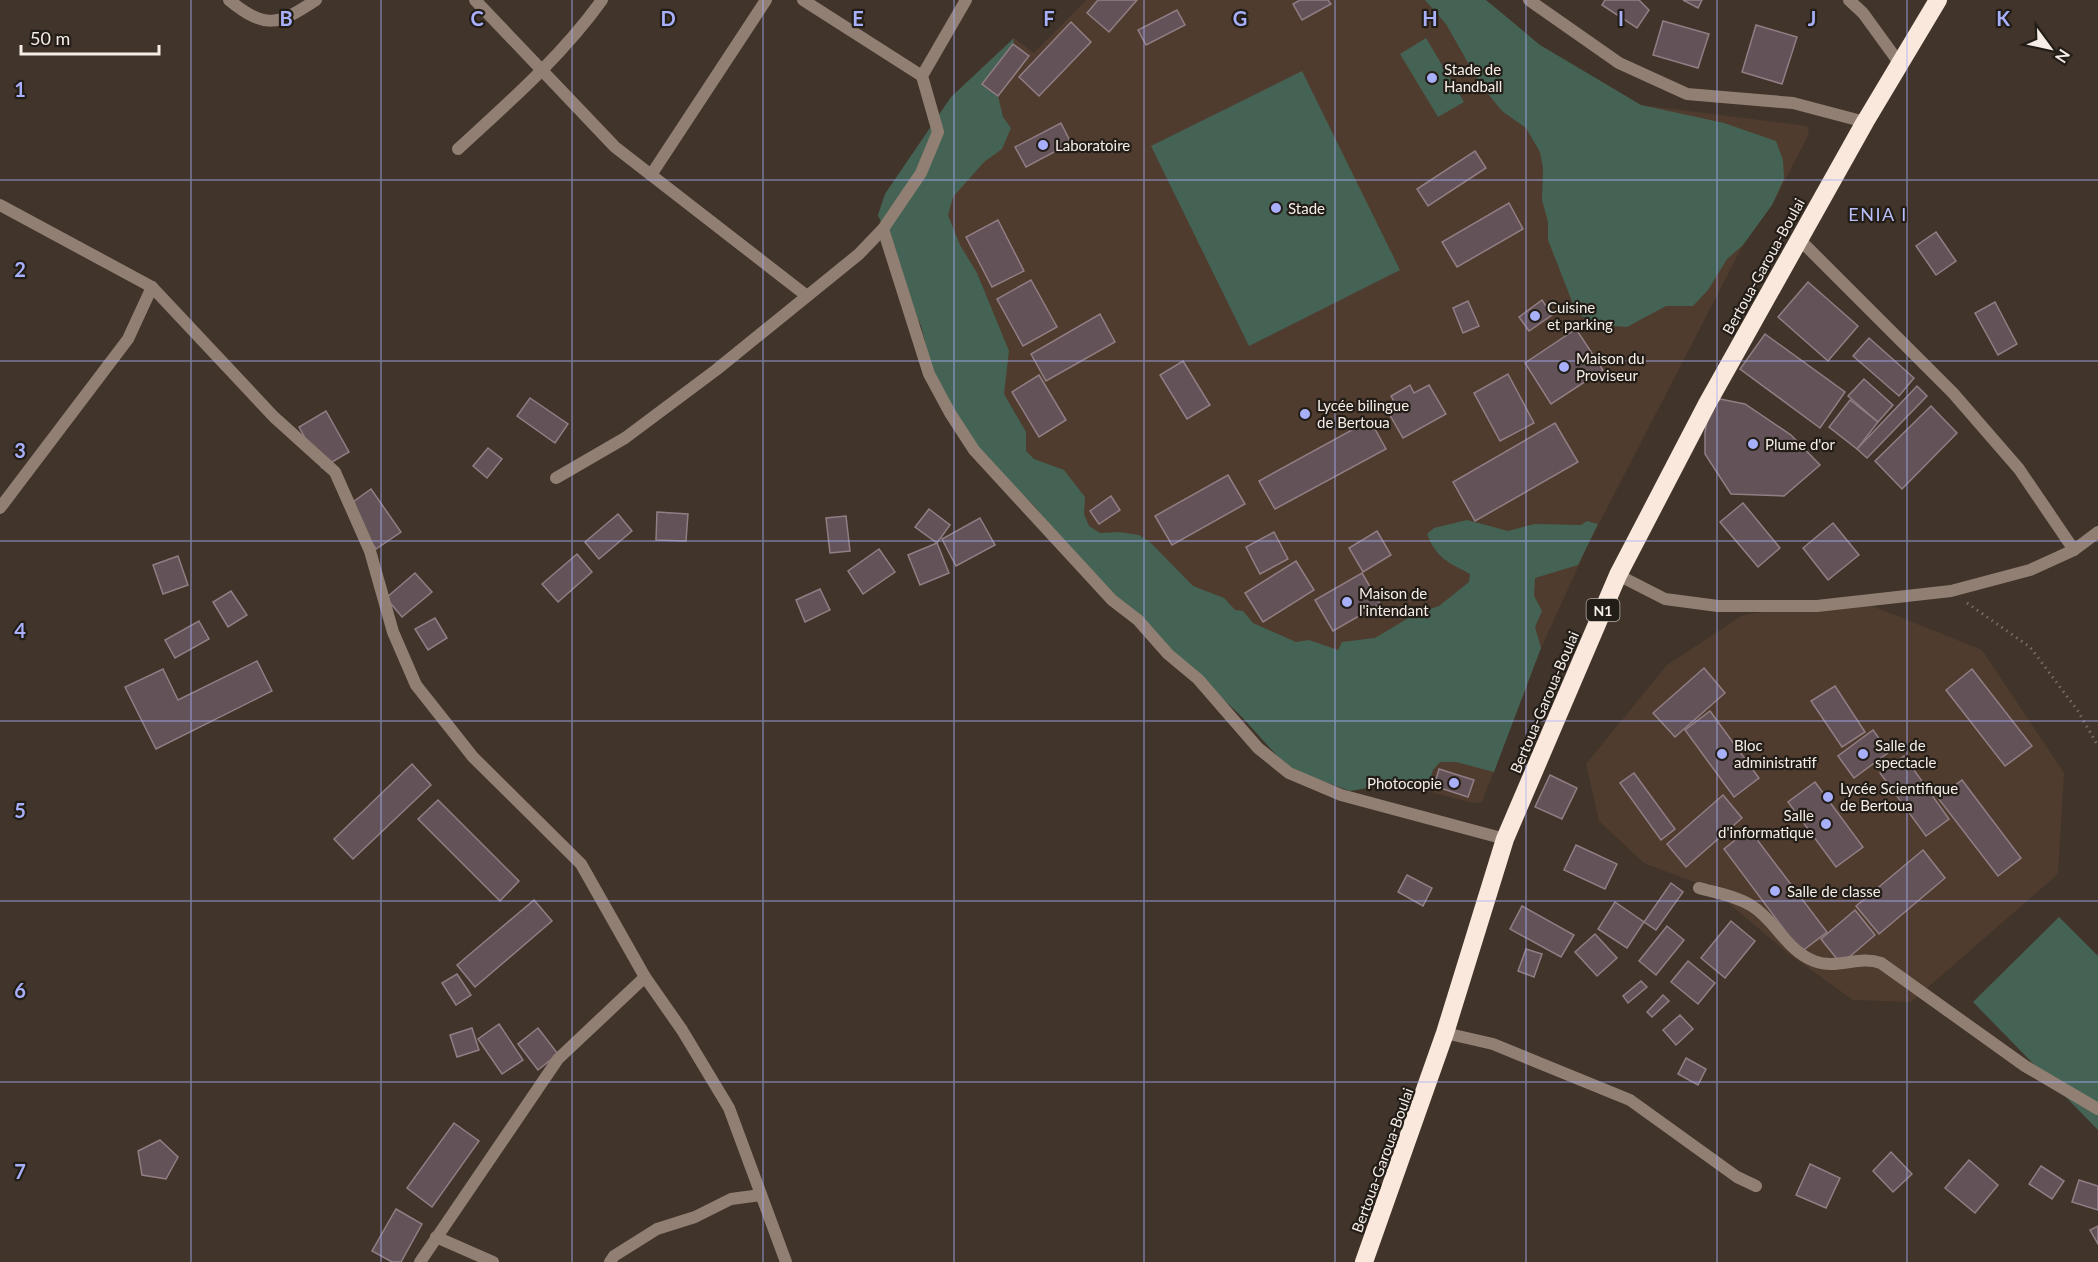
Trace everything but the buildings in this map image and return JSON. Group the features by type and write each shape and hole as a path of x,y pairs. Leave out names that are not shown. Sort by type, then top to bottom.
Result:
{"highway":[{"name":"Bertoua-Garoua-Boulai","path":"1364,1262 1445,1033 1506,839 1618,575 1707,404 1799,238 1938,0"}],"street":[{"path":"229,0 245,13 267,21 288,19 316,0"},
{"path":"475,0 615,147 807,296"},
{"path":"458,149 543,70 583,27 602,0"},
{"path":"651,175 766,0"},
{"path":"556,478 625,438 716,370 859,254 883,229 921,173 938,132 922,76 803,0"},
{"path":"922,76 966,0"},
{"path":"1529,0 1619,63 1687,94 1793,103 1865,122"},
{"path":"1849,0 1863,13 1900,64"},
{"path":"0,206 152,287 274,417 335,472 370,551 393,633 416,685 473,757 581,864 645,976 682,1030 729,1108 786,1262"},
{"path":"883,229 929,374 974,450 1112,600 1138,620 1168,654 1215,698 1257,748 1289,773 1341,795 1506,839"},
{"path":"1799,238 1953,393 2019,469 2074,550"},
{"path":"0,508 128,339 152,287"},
{"path":"1618,575 1665,599 1718,606 1817,606 1951,591 2030,570 2074,550 2098,532"},
{"path":"1699,888 1730,896 1752,906 1789,945 1815,961 1830,965 1863,960 1881,963 2025,1066 2098,1108"},
{"path":"420,1262 558,1059 645,976"},
{"path":"1445,1033 1493,1044 1630,1100 1737,1177 1756,1186"},
{"path":"610,1262 614,1256 657,1229 695,1217 731,1199 761,1195"},
{"path":"436,1237 493,1262"}],"path":[{"path":"1951,591 2030,647 2078,711 2098,746"}],"shaded area":[{"name":"Lycée bilingue de Bertoua","path":"1086,0 1486,0 1540,45 1641,105 1807,126 1809,134 1772,205 1743,245 1588,545 1541,648 1482,802 1473,803 1396,783 1350,791 1241,716 1093,576 936,383 921,326 897,273 893,251 878,215 885,194 951,97 1014,38 1034,53"},
{"name":"Lycée Scientifique de Bertoua","path":"1852,598 1982,650 2064,773 2058,874 1911,1002 1853,1000 1789,954 1712,889 1644,863 1599,821 1586,764 1667,665 1743,615"}],"green space":[{"path":"1425,0 1486,0 1540,45 1641,105 1724,123 1776,141 1783,160 1784,179 1772,205 1743,245 1727,259 1708,290 1693,306 1666,306 1627,327 1601,325 1577,314 1548,240 1548,222 1542,200 1543,168 1540,152 1526,128 1502,111 1480,84 1446,24"},
{"path":"1014,38 1013,44 983,84 998,96 1003,117 1011,128 1002,149 984,162 953,197 948,215 960,245 977,273 1009,351 1004,394 1026,432 1026,451 1034,459 1064,470 1085,497 1084,514 1089,526 1100,533 1119,532 1139,535 1151,543 1193,586 1224,598 1235,610 1243,611 1253,623 1296,642 1309,640 1338,650 1342,642 1375,638 1415,614 1439,606 1469,582 1470,574 1444,559 1435,549 1427,534 1434,528 1467,520 1508,531 1534,524 1581,525 1587,521 1598,524 1578,565 1535,578 1534,596 1542,611 1535,627 1541,648 1494,772 1456,762 1440,762 1433,770 1427,791 1396,783 1350,791 1289,769 1241,716 1093,576 1035,507 974,445 936,383 921,326 897,273 893,251 878,215 885,194 951,97"},
{"name":"Stade de Handball","path":"1426,38 1464,102 1438,117 1400,54"},
{"name":"Stade","path":"1302,71 1400,270 1249,346 1151,146"},
{"path":"2059,917 2098,956 2098,1130 1973,1002"}],"place":[{"name":"Stade de Handball","path":"1432,78"},
{"name":"Laboratoire","path":"1043,145"},
{"name":"Stade","path":"1276,208"},
{"name":"Cuisine et parking","path":"1535,316"},
{"name":"Maison du Proviseur","path":"1564,367"},
{"name":"Lycée bilingue de Bertoua","path":"1305,414"},
{"name":"Plume d'or","path":"1753,444"},
{"name":"Maison de l'intendant","path":"1347,602"},
{"name":"Bloc administratif","path":"1722,754"},
{"name":"Salle de spectacle","path":"1863,754"},
{"name":"Photocopie","path":"1454,783"},
{"name":"Lycée Scientifique de Bertoua","path":"1828,797"},
{"name":"Salle d'informatique","path":"1826,824"},
{"name":"Salle de classe","path":"1775,891"}],"district":[{"name":"ENIA I","path":"1878,214"}]}
